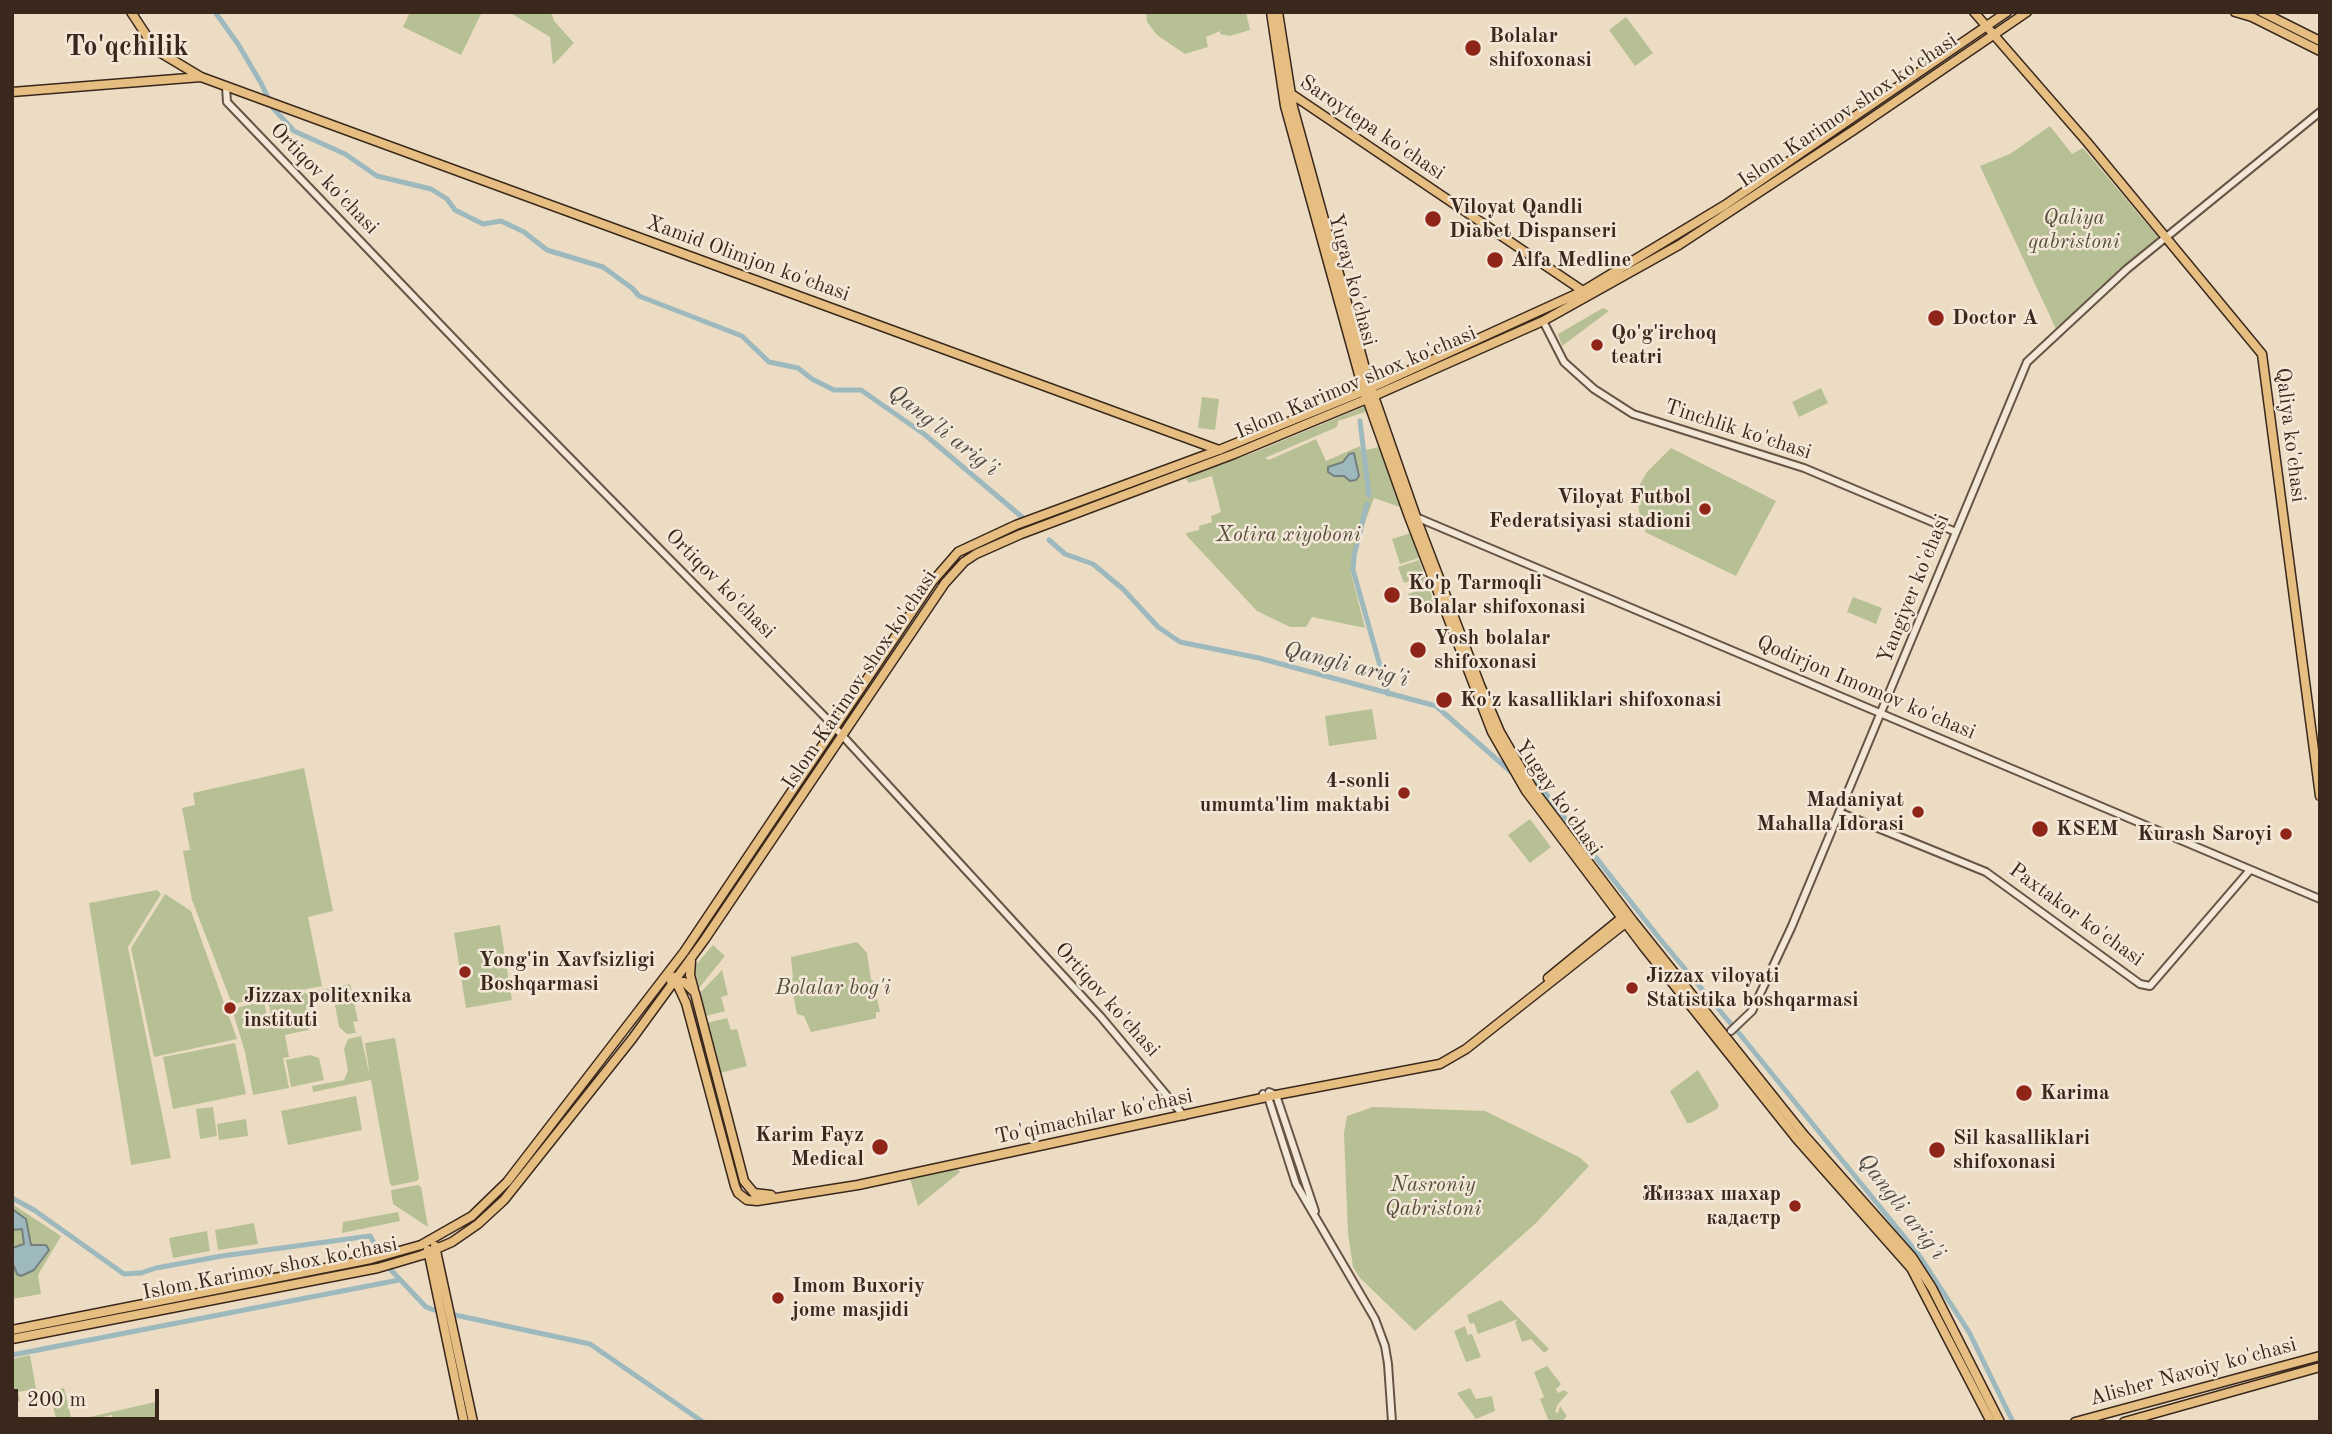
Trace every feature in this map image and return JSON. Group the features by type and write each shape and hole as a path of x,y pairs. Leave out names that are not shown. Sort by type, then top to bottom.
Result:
{"main road":[{"path":"131,12 156,50 201,77 226,86"},
{"name":"Yugay ko'chasi","path":"1271,12 1282,88 1369,393 1492,732 1526,791 1796,1138 1911,1268 1991,1422"},
{"name":"Yugay ko'chasi","path":"1278,12 1290,94 1369,393"},
{"name":"Qaliya ko'chasi","path":"1974,12 2087,142 2262,354 2320,796"},
{"name":"Islom Karimov shox ko'chasi","path":"12,1339 358,1272 431,1246 472,1216 507,1182 676,964 932,582 953,556 989,537 1369,393 1543,321 1679,245 2007,12"},
{"name":"Islom Karimov shox ko'chasi","path":"12,1330 452,1242 505,1200 662,999 945,583 964,562 999,543 1234,454 1583,291 1750,193 2027,12"},
{"path":"2235,12 2250,15 2320,51"},
{"path":"2262,12 2320,41"},
{"path":"12,92 201,77"},
{"name":"Xamid Olimjon ko'chasi","path":"226,86 1219,450"},
{"name":"Saroytepa ko'chasi","path":"1282,88 1583,291"},
{"path":"1083,500 1079,502 1079,506 1081,510 1086,510"},
{"name":"Yugay ko'chasi","path":"1626,918 1721,1030 1730,1036 1804,1135 1912,1257 1932,1288 2000,1422"},
{"name":"To'qimachilar ko'chasi","path":"676,964 673,972 675,980 686,1003 735,1186 738,1193 747,1200 757,1201 858,1185 1268,1095 1444,1062 1466,1049 1626,918"},
{"name":"To'qimachilar ko'chasi","path":"693,955 690,970 695,993 744,1181 754,1193 766,1196 858,1180 1183,1114"},
{"path":"659,986 675,980 684,982 695,993"},
{"path":"662,999 675,995 686,1003"},
{"path":"709,1096 716,1089 721,1092"},
{"path":"431,1246 464,1422"},
{"path":"431,1246 473,1422"},
{"name":"Alisher Navoiy ko'chasi","path":"2075,1422 2320,1356"},
{"name":"Alisher Navoiy ko'chasi","path":"2124,1422 2320,1367"},
{"path":"2158,1399 2162,1411"}],"street":[{"name":"Ortiqov ko'chasi","path":"226,86 226,102 502,389 836,729 1101,1017 1183,1114"},
{"name":"Yangiyer ko'chasi","path":"1730,1036 1752,1011 1841,813 2028,362 2077,313 2165,237 2320,112"},
{"name":"Tinchlik ko'chasi","path":"1543,321 1558,353 1569,367 1598,392 1633,414 1804,468 1956,532"},
{"name":"Qodirjon Imomov ko'chasi","path":"1412,516 2320,899"},
{"name":"Paxtakor ko'chasi","path":"1841,813 1986,872 2140,984 2150,986 2250,870"},
{"path":"2309,895 2320,892"},
{"path":"1268,1095 1296,1184 1380,1332 1388,1364 1392,1422"},
{"path":"1268,1095 1321,1226"}],"green space":[{"path":"410,12 482,12 461,55 403,27"},
{"path":"551,12 554,21 574,43 553,65 550,37 512,14"},
{"path":"1146,12 1246,12 1250,30 1230,36 1220,34 1220,31 1206,37 1208,47 1185,54 1157,35 1147,22"},
{"path":"1626,17 1653,53 1635,66 1609,30"},
{"name":"Qaliya qabristoni","path":"2050,126 2072,154 2083,148 2158,237 2056,329 1980,166 2010,154"},
{"path":"1603,308 1609,311 1562,346 1558,334"},
{"path":"1821,388 1828,403 1799,417 1792,402"},
{"path":"1202,397 1219,399 1215,430 1198,428"},
{"name":"Xotira xiyoboni","path":"1363,407 1368,411 1338,421 1337,427 1265,458 1269,460 1316,439 1326,461 1360,446 1361,451 1379,447 1403,508 1374,498 1361,533 1351,573 1365,628 1312,617 1306,627 1290,627 1257,611 1187,536 1186,533 1199,530 1199,526 1212,522 1211,516 1221,512 1212,476 1189,483 1184,476 1253,453"},
{"name":"Viloyat Futbol Federatsiyasi stadioni","path":"1671,448 1776,501 1736,576 1645,532 1647,525 1640,517 1636,491 1647,472"},
{"path":"1411,533 1419,558 1400,564 1392,539"},
{"path":"1419,560 1434,602 1414,610 1408,594 1420,590 1416,579 1404,583 1398,567"},
{"path":"1853,597 1882,608 1876,624 1847,612"},
{"path":"1372,709 1377,739 1329,746 1325,716"},
{"path":"304,768 333,911 308,917 322,986 232,1004 192,900 183,851 190,850 182,808 195,805 193,793"},
{"path":"1530,819 1551,847 1530,863 1508,835"},
{"path":"157,890 161,894 128,947 171,1158 131,1165 89,903"},
{"path":"165,894 191,911 237,1039 154,1057 131,948"},
{"path":"500,925 512,1000 466,1008 454,933"},
{"name":"Bolalar bog'i","path":"857,942 867,953 880,1012 876,1012 876,1018 873,1019 811,1032 804,1016 797,1014 790,979 793,978 791,957"},
{"path":"713,945 725,956 699,988 694,967"},
{"path":"722,970 728,995 721,997 725,1011 706,1016 700,993"},
{"path":"350,984 358,1021 353,1022 356,1033 347,1034 339,1027 334,1000 324,1001 321,990"},
{"path":"319,990 322,1001 309,1004 313,1024 308,1030 285,1035 289,1057 283,1058 289,1088 253,1095 245,1052 232,1009 264,1001 268,1021 272,1020 268,1001"},
{"path":"727,1018 731,1030 737,1029 747,1066 720,1073 707,1023"},
{"path":"361,1036 370,1077 365,1043 395,1038 419,1178 417,1181 392,1186 390,1184 371,1080 313,1092 312,1086 344,1080 348,1071 344,1049 348,1039"},
{"path":"235,1043 246,1094 173,1109 163,1057"},
{"path":"310,1055 319,1058 324,1080 291,1087 286,1060"},
{"path":"1698,1070 1719,1105 1717,1109 1687,1123 1670,1091"},
{"path":"356,1096 362,1130 288,1145 281,1111"},
{"path":"213,1107 217,1136 200,1139 196,1109"},
{"name":"Nasroniy Qabristoni","path":"1373,1107 1485,1111 1579,1157 1589,1166 1536,1223 1415,1331 1360,1278 1353,1267 1348,1234 1344,1133 1347,1116"},
{"path":"246,1119 248,1136 219,1140 217,1124"},
{"path":"957,1168 960,1172 918,1206 909,1175"},
{"path":"418,1185 421,1187 428,1227 393,1204 391,1190"},
{"path":"12,1204 61,1236 38,1275 41,1294 12,1299"},
{"path":"398,1212 400,1221 342,1233 343,1222"},
{"path":"254,1223 258,1244 218,1250 215,1230"},
{"path":"207,1231 210,1251 173,1258 169,1238"},
{"path":"1501,1300 1549,1349 1544,1353 1531,1339 1522,1342 1515,1322 1518,1319 1478,1334 1467,1315"},
{"path":"1465,1326 1468,1335 1472,1334 1481,1357 1466,1362 1454,1331"},
{"path":"30,1355 36,1389 18,1392 20,1401 12,1403 12,1359"},
{"path":"1547,1366 1561,1384 1556,1389 1558,1393 1564,1390 1568,1393 1555,1412 1558,1413 1560,1406 1567,1416 1561,1422 1549,1422 1540,1399 1544,1397 1534,1372"},
{"path":"64,1388 72,1421 155,1402 157,1422 115,1422 112,1415 82,1422 60,1422 56,1418 50,1395 41,1397 40,1393"},
{"path":"1470,1388 1476,1399 1492,1396 1495,1411 1476,1419 1457,1393"}],"water":[{"path":"1354,453 1359,476 1356,480 1350,481 1344,476 1334,476 1328,472 1328,467 1343,462 1349,454"},
{"path":"12,1209 26,1219 31,1245 46,1245 49,1250 34,1270 21,1276 17,1274 12,1262 12,1248 24,1244 22,1229 12,1230"}],"waterway":[{"name":"Qang'li arig'i","path":"215,12 238,44 273,108 294,131 345,154 377,176 431,189 447,199 455,210 483,224 501,221 524,232 547,250 603,267 639,296 742,336 769,362 798,368 834,390 861,390 924,434 1022,517"},
{"path":"1360,421 1369,495"},
{"path":"1367,504 1353,570 1388,694"},
{"name":"Qangli arig'i","path":"1049,540 1065,554 1093,564 1123,589 1158,627 1180,642 1259,658 1436,706 1510,771"},
{"name":"Qangli arig'i","path":"1531,781 1543,790 1660,939 1731,1024"},
{"name":"Qangli arig'i","path":"1738,1032 1919,1255 1969,1332 2012,1420"},
{"path":"12,1198 34,1210 124,1274 222,1256 370,1236 373,1241"},
{"path":"391,1270 426,1307 434,1310"},
{"path":"12,1355 399,1280"},
{"path":"455,1315 590,1344 703,1422"}],"place":[{"name":"Bolalar shifoxonasi","path":"1473,48"},
{"name":"Viloyat Qandli Diabet Dispanseri","path":"1433,219"},
{"name":"Alfa Medline","path":"1495,260"},
{"name":"Doctor A","path":"1936,318"},
{"name":"Qo'g'irchoq teatri","path":"1597,345"},
{"name":"Viloyat Futbol Federatsiyasi stadioni","path":"1705,509"},
{"name":"Ko'p Tarmoqli Bolalar shifoxonasi","path":"1392,595"},
{"name":"Yosh bolalar shifoxonasi","path":"1418,650"},
{"name":"Ko'z kasalliklari shifoxonasi","path":"1444,700"},
{"name":"4-sonli umumta'lim maktabi","path":"1404,793"},
{"name":"Madaniyat Mahalla Idorasi","path":"1918,812"},
{"name":"KSEM","path":"2040,829"},
{"name":"Kurash Saroyi","path":"2286,834"},
{"name":"Yong'in Xavfsizligi Boshqarmasi","path":"465,972"},
{"name":"Jizzax viloyati Statistika boshqarmasi","path":"1632,988"},
{"name":"Jizzax politexnika instituti","path":"230,1008"},
{"name":"Karima","path":"2024,1093"},
{"name":"Karim Fayz Medical","path":"880,1147"},
{"name":"Sil kasalliklari shifoxonasi","path":"1937,1150"},
{"name":"Жиззах шахар кадастр","path":"1795,1206"},
{"name":"Imom Buxoriy jome masjidi","path":"778,1298"}],"district":[{"name":"To'qchilik","path":"127,48"}]}
